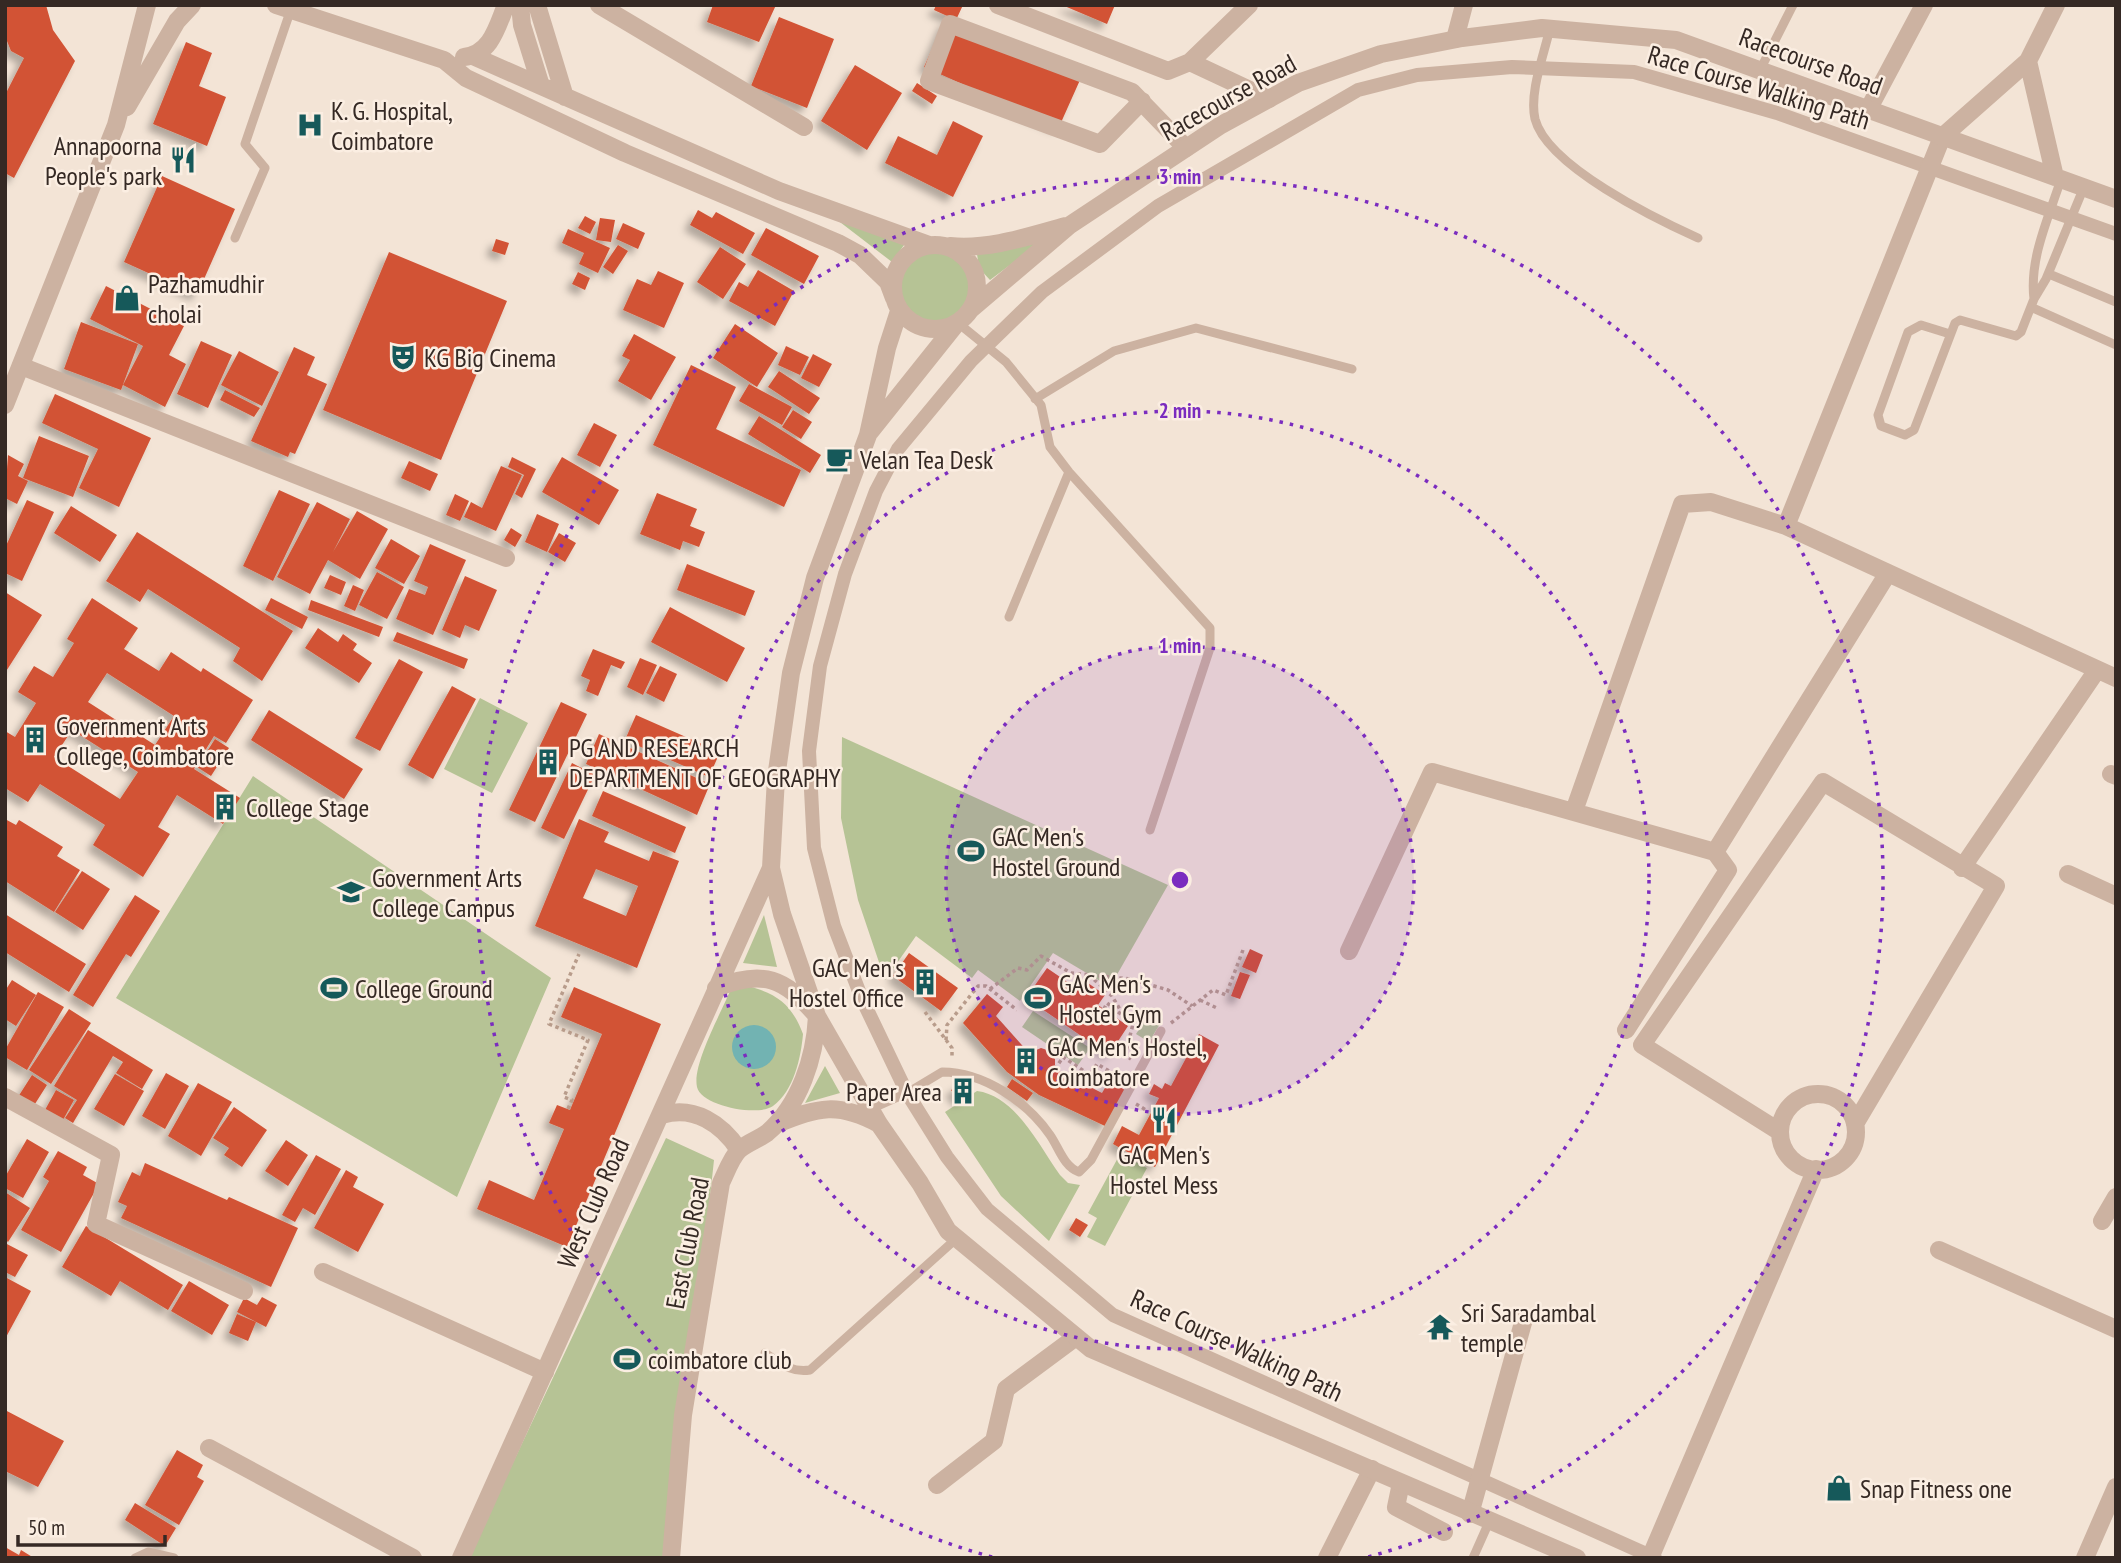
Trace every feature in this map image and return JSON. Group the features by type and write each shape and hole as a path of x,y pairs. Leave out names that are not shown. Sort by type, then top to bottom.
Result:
{"street":[{"path":"5,405 116,125 147,5"},
{"path":"116,125 177,21 192,5"},
{"path":"444,60 472,56 491,42 506,5"},
{"path":"520,5 522,25 541,86"},
{"path":"537,5 565,97"},
{"path":"599,5 804,127"},
{"path":"998,5 1168,71 1190,62 1249,5"},
{"path":"1455,39 1464,5"},
{"path":"1868,110 1924,5"},
{"path":"1786,526 1942,137 2028,61 2056,5"},
{"path":"283,9 444,60 466,78 601,141 838,243 860,255 888,282 897,305 919,326 932,329 963,317 975,301 976,277 964,256 779,191 472,56"},
{"path":"1142,101 1118,118 1100,144 929,80 950,24 1132,92 1142,101 1186,148"},
{"name":"Racecourse Road","path":"868,435 963,317 1070,225 1186,148 1298,83 1381,54 1455,39 1550,29 1676,40 2116,199"},
{"path":"2028,61 2058,178"},
{"path":"1190,62 1269,99"},
{"name":"Race Course Walking Path","path":"1652,1557 1113,1315 988,1209 947,1157 907,1093 862,999 834,926 814,848 809,751 820,666 845,574 889,461 915,426 986,346 1042,292 1158,206 1358,90 1417,75 1512,67 1634,72 1777,113 2116,234"},
{"path":"1070,225 975,247 936,245 907,256 894,276 897,305 868,435 815,578 790,673 776,778 771,868 782,914 817,1016 875,1117 920,1183 948,1231 1091,1349 1577,1558"},
{"path":"21,366 506,558"},
{"path":"1574,811 1682,504 1711,502 1786,526 2116,678"},
{"path":"1716,852 1888,573"},
{"path":"1962,868 2097,670"},
{"path":"1349,951 1432,772 1716,852 1728,870 1626,1030"},
{"path":"1780,1132 1642,1045 1823,782 1996,886 1855,1124 1853,1147 1847,1157 1826,1169 1816,1169 1802,1167 1791,1160 1783,1149 1780,1132 1785,1112 1794,1102 1818,1094 1842,1102 1855,1124"},
{"name":"West Club Road","path":"461,1558 771,868"},
{"path":"2068,874 2116,896"},
{"path":"716,988 755,976 770,978 788,987 817,1016 816,1045 808,1067 799,1088 775,1125"},
{"path":"5,1097 111,1155 96,1224 244,1291"},
{"path":"662,1115 674,1112 705,1117 720,1127 739,1150 775,1125 804,1113 842,1108 875,1117"},
{"name":"East Club Road","path":"671,1558 683,1415 721,1183 739,1150"},
{"path":"1652,1557 1816,1169"},
{"path":"2102,1221 2116,1197"},
{"path":"1939,1250 2116,1329"},
{"path":"323,1272 545,1372"},
{"path":"1470,1514 1524,1319"},
{"path":"937,1485 994,1441 1006,1389 1076,1337"},
{"path":"209,1448 413,1558"},
{"path":"1326,1558 1372,1469"},
{"path":"1401,1483 1396,1507 1444,1532"},
{"path":"2085,1558 2116,1487"}],"lane":[{"path":"1760,70 1793,5"},
{"path":"235,238 265,168 245,144 283,9"},
{"path":"1550,29 1533,104 1535,121 1551,145 1592,181 1651,216 1698,237"},
{"path":"2032,303 2031,279 2058,178"},
{"path":"1950,334 1921,325 1908,332 1878,415 1881,426 1905,435 1914,430 1955,323 1960,320 2016,336 2049,274 2084,187"},
{"path":"2049,274 2116,302"},
{"path":"2032,303 2116,345"},
{"path":"963,317 986,346 1006,362 1041,405 1050,447 1069,472 1210,628 1210,648 1150,830"},
{"path":"1035,399 1114,351 1196,328 1352,369"},
{"path":"1009,617 1069,472"},
{"path":"875,1117 942,1072 974,1077 997,1088 1027,1108 1049,1134 1065,1162 1079,1172 1091,1160 1161,1031"},
{"path":"765,1353 785,1367 798,1372 810,1370 957,1238"},
{"path":"1473,1558 1489,1522"},
{"path":"135,1558 148,1552 174,1558"}],"path":[{"path":"1161,1031 1213,990 1226,995 1243,950"},
{"path":"568,1110 572,1100 564,1097 588,1040 549,1024 579,954"},
{"path":"990,989 1018,968 1027,970 1041,957 1071,973 1130,979 1168,990 1192,1006"},
{"path":"1088,975 1112,996 1122,1013"},
{"path":"946,1040 947,1025 978,986 990,989 1017,1010"},
{"path":"1200,1000 1219,1009"},
{"path":"1104,1009 1107,1003 1133,1024 1125,1055"},
{"path":"925,1012 953,1054 942,1072"},
{"path":"1055,1069 1063,1056 1090,1075 1097,1064 1132,1084"}],"green space":[{"path":"836,219 904,245 892,262"},
{"path":"1050,235 990,280 979,268 977,254"},
{"path":"942,252 955,258 964,267 968,273 968,301 960,312 949,320 928,322 910,312 902,301 900,280 910,262 921,254"},
{"path":"480,698 528,723 492,793 444,769"},
{"name":"GAC Men's Hostel Ground","path":"842,737 1168,885 1110,987 1053,953 1020,1001 978,970 972,978 916,936 885,980 858,900 841,818"},
{"name":"College Ground","path":"253,776 551,978 457,1197 116,998"},
{"path":"764,915 777,967 743,963"},
{"path":"748,986 783,1002 794,1015 803,1034 791,1083 780,1100 766,1109 731,1108 708,1100 697,1087 703,1053 730,991"},
{"path":"1145,1007 1163,1019 1149,1042 1136,1034 1142,1025 1136,1022"},
{"path":"1033,1011 1090,1048 1078,1065 1022,1027"},
{"path":"825,1066 840,1093 805,1103"},
{"path":"977,1091 991,1095 1015,1112 1060,1175 1068,1183 1080,1185 1049,1241 1001,1196 945,1112"},
{"name":"coimbatore club","path":"666,1138 714,1160 671,1558 468,1558"},
{"path":"1120,1154 1147,1168 1105,1246 1087,1237 1097,1218 1088,1213"}],"water":[{"path":"754,1025 770,1031 776,1047 770,1063 754,1069 738,1063 732,1047 738,1031"}],"building":[{"path":"5,5 46,5 53,30 75,61 14,178 5,173 5,95 24,58 11,51 5,36"},
{"path":"713,5 776,5 759,42 707,22"},
{"path":"936,5 963,5 956,20 934,10"},
{"path":"1062,5 1115,5 1107,24"},
{"path":"779,17 834,39 807,108 751,86"},
{"path":"945,20 1080,80 1059,127 924,67"},
{"path":"186,42 212,53 199,86 226,97 207,146 153,124"},
{"path":"855,65 902,93 867,150 821,121"},
{"path":"917,83 937,96 932,104 912,91"},
{"path":"953,121 983,136 953,197 885,163 898,136 937,155"},
{"path":"162,176 235,209 197,295 124,262"},
{"path":"698,210 712,218 716,212 755,233 743,254 690,225"},
{"path":"585,216 596,222 590,234 578,228"},
{"path":"600,218 615,220 611,242 596,240"},
{"path":"623,223 645,233 638,249 616,239"},
{"path":"766,228 819,256 804,284 751,255"},
{"path":"568,229 610,248 598,273 579,264 584,253 562,243"},
{"path":"496,239 509,243 505,255 492,251"},
{"path":"618,245 628,251 613,274 603,267"},
{"path":"720,247 746,264 723,299 697,282"},
{"path":"389,252 507,301 441,460 323,410"},
{"path":"758,270 794,291 775,326 729,301 739,282 748,287"},
{"path":"658,271 684,283 664,328 623,310 637,279 651,285"},
{"path":"578,272 590,278 585,290 572,284"},
{"path":"106,286 184,326 169,355 186,364 165,407 123,385 143,346 90,319"},
{"path":"81,322 138,344 121,390 64,369"},
{"path":"735,324 778,353 757,387 713,358"},
{"path":"634,334 676,357 651,400 618,381 630,360 622,356"},
{"path":"201,341 232,355 208,408 177,394"},
{"path":"786,346 809,357 800,375 778,365"},
{"path":"294,347 315,357 307,375 327,384 295,454 290,452 288,457 251,441"},
{"path":"239,351 279,372 262,406 221,385"},
{"path":"813,354 832,364 819,387 801,378"},
{"path":"691,365 736,387 716,429 801,470 784,507 653,445"},
{"path":"779,371 820,398 809,414 768,387"},
{"path":"749,384 792,407 782,425 739,401"},
{"path":"225,390 260,408 254,417 220,400"},
{"path":"55,394 151,438 119,507 79,488 98,449 42,423"},
{"path":"793,410 812,422 801,439 782,427"},
{"path":"759,416 821,455 810,473 748,434"},
{"path":"594,423 617,435 600,467 577,455"},
{"path":"39,436 89,456 73,497 23,478"},
{"path":"8,455 24,464 18,476 28,481 17,504 5,498"},
{"path":"512,457 536,469 522,498 515,494 524,475 508,467"},
{"path":"562,457 619,490 599,525 542,492"},
{"path":"409,461 438,474 430,491 401,478"},
{"path":"501,466 522,475 496,531 464,517 471,502 482,508"},
{"path":"279,490 310,504 273,581 243,566"},
{"path":"657,493 697,509 690,526 705,532 699,547 683,541 680,550 640,534"},
{"path":"455,494 469,501 460,521 446,515"},
{"path":"27,500 54,512 22,581 5,573 5,548"},
{"path":"317,502 350,519 333,552 357,511 388,529 360,579 328,560 310,594 277,577"},
{"path":"71,506 117,535 100,562 54,533"},
{"path":"537,514 559,524 547,552 525,542"},
{"path":"511,528 522,535 515,547 504,540"},
{"path":"137,532 293,631 262,681 233,661 240,648 148,589 140,602 106,581"},
{"path":"559,533 576,543 565,562 548,552"},
{"path":"391,539 420,556 404,584 375,568"},
{"path":"430,544 466,560 433,635 396,619 409,589 425,595 428,587 414,581"},
{"path":"687,564 755,591 745,616 677,590"},
{"path":"377,572 404,587 387,619 359,605"},
{"path":"330,575 346,582 341,595 324,588"},
{"path":"465,576 497,590 479,631 465,625 460,638 442,630"},
{"path":"353,585 364,590 355,611 344,606"},
{"path":"5,592 42,615 5,673"},
{"name":"Government Arts College, Coimbatore","path":"92,598 138,628 124,649 159,671 171,652 201,672 203,668 253,700 226,743 214,736 194,769 240,798 223,824 177,795 158,827 170,834 143,877 93,845 105,825 40,784 28,802 5,788 5,731 15,737 36,703 18,692 34,666 53,677 74,643 67,639","holes":["107,673 174,716 155,745 88,702","72,730 138,772 120,799 54,757"]},
{"path":"271,598 308,617 302,629 265,610"},
{"path":"311,600 383,627 379,637 308,610"},
{"path":"670,607 745,648 727,682 651,642"},
{"path":"318,628 338,642 343,634 357,644 353,650 372,663 359,683 305,648"},
{"path":"397,632 468,659 464,669 393,641"},
{"path":"593,649 625,662 621,669 611,665 598,696 586,691 590,680 581,676"},
{"path":"640,658 657,665 643,695 627,687"},
{"path":"399,659 423,672 380,751 355,738"},
{"path":"660,666 677,674 664,702 646,693"},
{"path":"452,686 476,699 433,779 408,765"},
{"name":"PG AND RESEARCH DEPARTMENT OF GEOGRAPHY","path":"561,702 587,714 535,822 509,810"},
{"path":"269,710 363,769 344,799 251,740"},
{"path":"636,715 720,752 709,777 625,740"},
{"path":"599,734 710,784 697,815 586,764"},
{"path":"215,739 229,748 211,776 197,767"},
{"path":"572,763 595,775 564,839 541,828"},
{"path":"603,791 686,827 675,853 592,816"},
{"path":"5,819 16,825 19,820 63,847 57,856 80,870 54,912 5,881"},
{"path":"579,819 609,832 604,842 649,861 653,851 679,861 637,968 535,926","holes":["596,869 638,886 626,916 583,898"]},
{"path":"82,871 110,889 83,930 55,912"},
{"path":"135,895 160,911 131,957 126,954 93,1007 73,995"},
{"path":"5,914 86,964 69,992 5,952"},
{"path":"1250,949 1263,955 1256,973 1242,967"},
{"name":"GAC Men's Hostel Office","path":"909,953 958,988 941,1011 893,976"},
{"path":"1047,968 1082,992 1088,983 1105,995 1098,1005 1128,1026 1109,1055 1026,998"},
{"path":"1240,972 1250,975 1240,999 1231,996"},
{"path":"12,980 36,995 16,1026 5,1019 5,991"},
{"path":"574,987 661,1024 567,1247 477,1209 489,1180 534,1200 564,1129 549,1123 557,1105 570,1110 602,1034 561,1017"},
{"path":"38,992 64,1007 27,1070 5,1057 5,1050"},
{"name":"GAC Men's Hostel, Coimbatore","path":"987,994 1003,1007 996,1016 1029,1053 1041,1048 1047,1050 1055,1059 1055,1069 1102,1093 1109,1081 1125,1090 1105,1126 1039,1095 1007,1072 963,1023"},
{"path":"69,1009 91,1023 51,1084 29,1070"},
{"path":"88,1030 153,1070 142,1089 116,1073 123,1062 113,1056 73,1123 65,1118 77,1100 54,1086"},
{"name":"GAC Men's Hostel Mess","path":"1199,1034 1219,1045 1155,1167 1113,1144 1122,1126 1139,1135 1159,1098 1149,1094 1154,1084 1162,1089 1165,1083 1171,1086"},
{"path":"166,1073 189,1086 165,1129 142,1116"},
{"path":"115,1074 144,1091 124,1126 94,1109"},
{"path":"32,1075 47,1085 33,1107 18,1097"},
{"name":"GAC Men's Hostel, Coimbatore","path":"1012,1079 1033,1093 1027,1101 1007,1087"},
{"name":"Paper Area","path":"966,1080 974,1092 959,1101 951,1090"},
{"path":"198,1083 232,1102 201,1156 168,1136"},
{"path":"56,1090 74,1100 63,1120 45,1110"},
{"path":"234,1107 267,1130 242,1167 224,1155 229,1148 213,1138"},
{"path":"27,1139 49,1152 23,1198 5,1188 5,1177"},
{"path":"286,1140 308,1155 288,1186 265,1171"},
{"path":"58,1151 87,1167 83,1175 99,1184 61,1252 21,1230 49,1181 43,1177"},
{"path":"316,1155 341,1169 315,1215 303,1208 295,1222 282,1215"},
{"path":"145,1163 298,1228 271,1287 121,1218 127,1206 118,1202 132,1172 140,1176"},
{"path":"346,1170 358,1177 353,1187 384,1204 358,1252 314,1228"},
{"path":"5,1192 30,1208 8,1242 5,1239"},
{"path":"1076,1218 1088,1225 1080,1237 1069,1230"},
{"path":"86,1226 183,1285 168,1310 120,1281 111,1296 62,1267"},
{"path":"5,1243 28,1255 15,1277 5,1272"},
{"path":"5,1277 31,1291 5,1339"},
{"path":"189,1281 229,1305 212,1335 171,1311"},
{"path":"262,1297 277,1305 266,1327 237,1312 244,1298 257,1305"},
{"path":"237,1314 256,1322 248,1341 229,1333"},
{"path":"5,1410 64,1441 38,1487 5,1471"},
{"path":"177,1450 203,1465 197,1477 204,1481 179,1525 145,1505"},
{"path":"135,1503 176,1528 165,1546 125,1520"},
{"path":"5,1547 19,1555 21,1550 34,1558 5,1558"}],"place":[{"name":"K. G. Hospital, Coimbatore","path":"310,125"},
{"name":"Annapoorna People's park","path":"183,160"},
{"name":"Pazhamudhir cholai","path":"127,298"},
{"name":"KG Big Cinema","path":"403,357"},
{"name":"Velan Tea Desk","path":"839,459"},
{"name":"Government Arts College, Coimbatore","path":"35,740"},
{"name":"PG AND RESEARCH DEPARTMENT OF GEOGRAPHY","path":"548,762"},
{"name":"College Stage","path":"225,807"},
{"name":"GAC Men's Hostel Ground","path":"971,851"},
{"name":"Government Arts College Campus","path":"351,892"},
{"name":"GAC Men's Hostel Office","path":"925,982"},
{"name":"College Ground","path":"334,988"},
{"name":"GAC Men's Hostel Gym","path":"1038,998"},
{"name":"GAC Men's Hostel, Coimbatore","path":"1026,1061"},
{"name":"Paper Area","path":"963,1091"},
{"name":"GAC Men's Hostel Mess","path":"1164,1120"},
{"name":"Sri Saradambal temple","path":"1440,1327"},
{"name":"coimbatore club","path":"627,1359"},
{"name":"Snap Fitness one","path":"1839,1488"}]}
